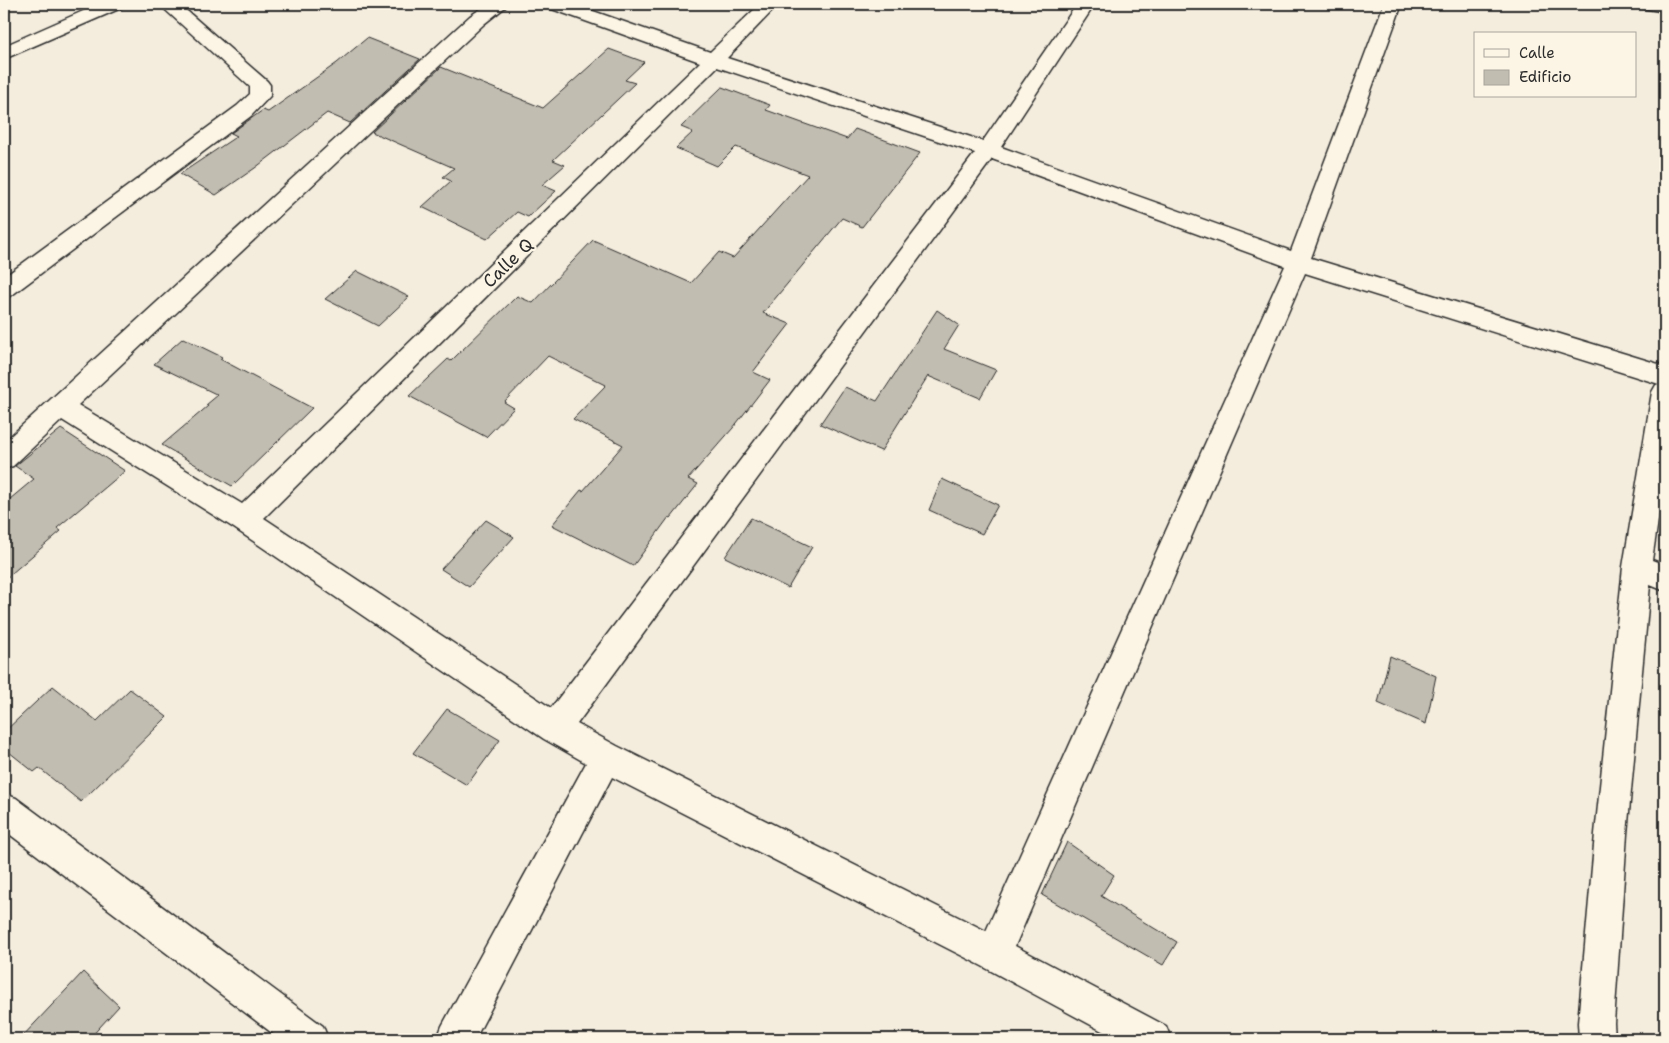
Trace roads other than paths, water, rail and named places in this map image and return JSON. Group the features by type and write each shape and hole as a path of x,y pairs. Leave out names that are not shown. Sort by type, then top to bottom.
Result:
{"street":[{"path":"4,53 114,4"},
{"path":"4,289 244,112 260,96 260,85 168,4"},
{"path":"4,458 477,20 500,4"},
{"path":"556,4 714,60 988,150 1298,262 1665,376"},
{"name":"Calle Q","path":"244,520 770,4"},
{"path":"554,728 988,150 1086,4"},
{"path":"994,954 1298,262 1393,4"},
{"path":"1649,4 1665,7"},
{"path":"1598,1039 1596,1023 1611,834 1637,567 1665,392"},
{"path":"61,406 244,520 554,728 606,757 994,954 1153,1039"},
{"path":"1637,567 1665,578"},
{"path":"455,1039 606,757"},
{"path":"4,810 310,1039"}]}
